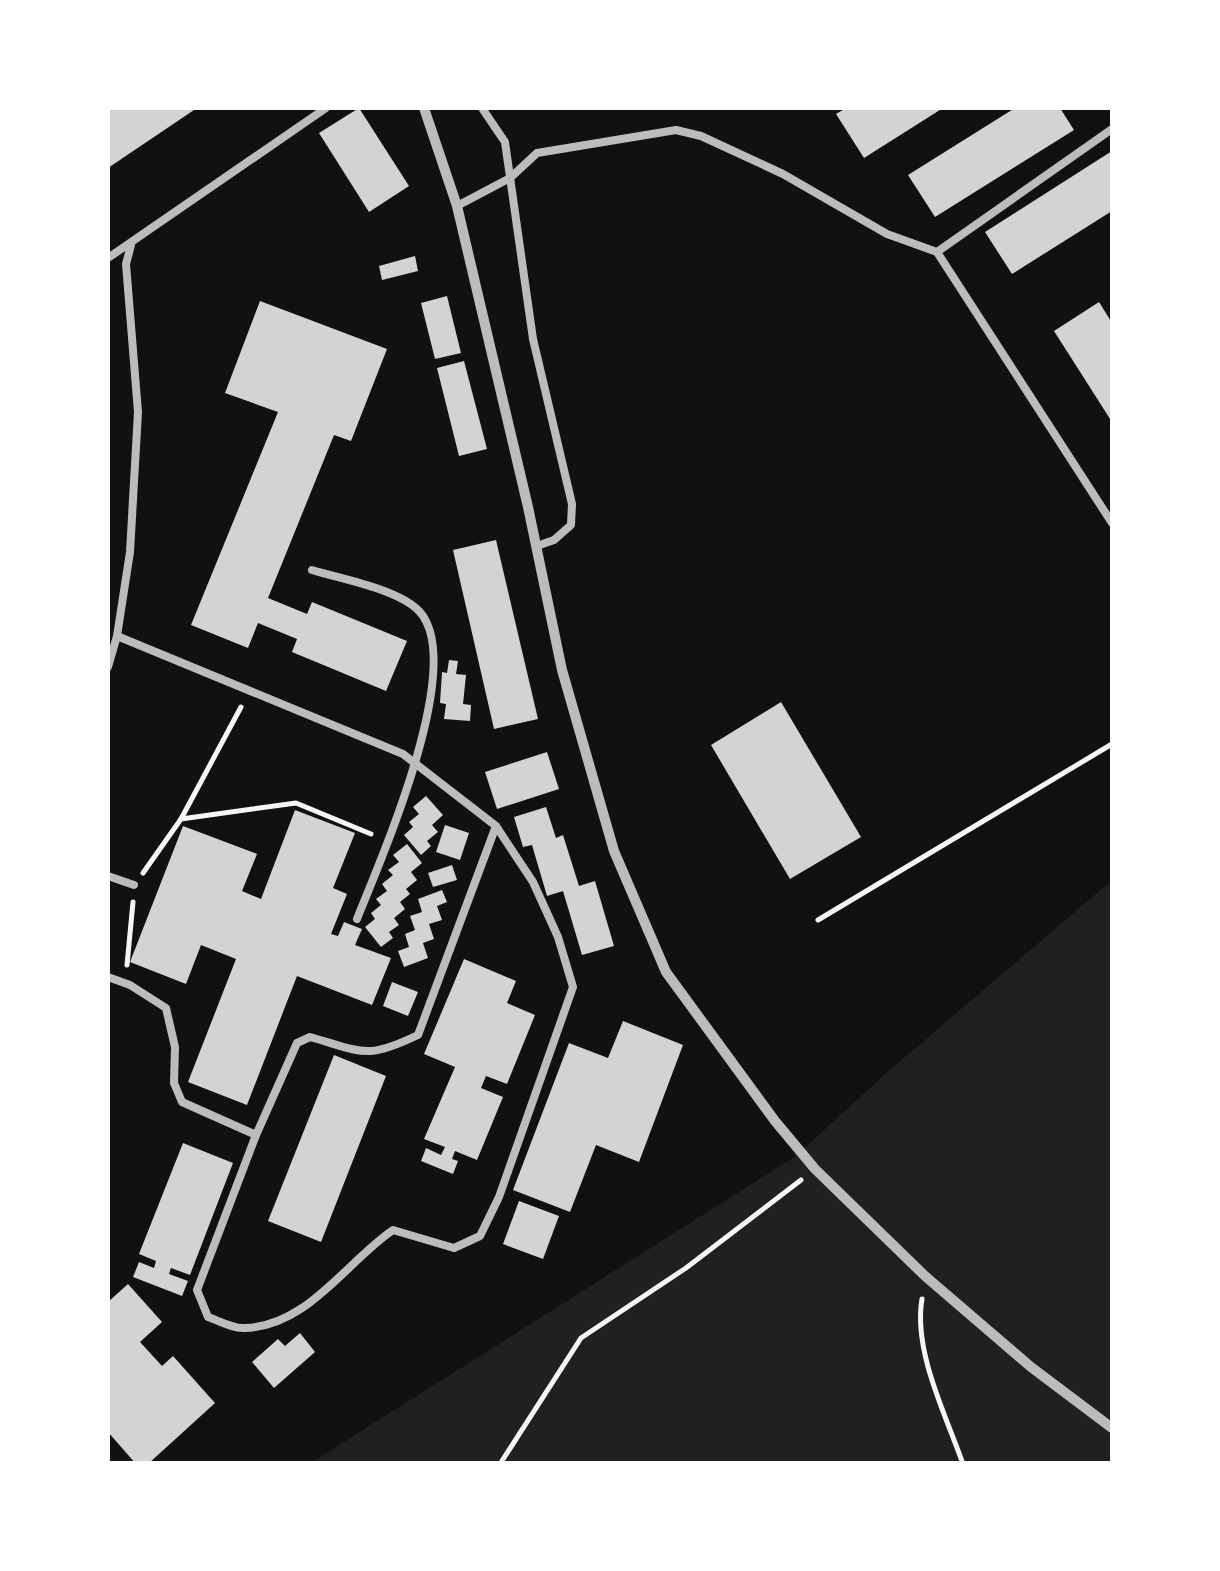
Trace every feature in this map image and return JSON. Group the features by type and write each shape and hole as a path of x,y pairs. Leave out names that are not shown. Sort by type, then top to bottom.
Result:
{"street":[{"path":"424,108 457,206 562,670 614,851 666,972 815,1169 925,1276 1031,1367 1112,1428"}],"lane":[{"path":"108,258 326,108"},
{"path":"482,108 504,142 532,339 572,504 571,525 554,540 536,546"},
{"path":"457,206 510,178 536,153 676,130 701,136 783,174 887,234 937,252 1112,523"},
{"path":"937,252 1112,130"},
{"path":"108,668 130,552 138,412 126,264 131,245"},
{"path":"312,570 397,596 421,612 433,644 418,764 357,919"},
{"path":"117,636 404,754 418,764 496,826 533,882 558,937 573,987 499,1197 480,1236 454,1248 393,1230 372,1244 325,1290 278,1322 242,1329 208,1317 197,1290 256,1135 297,1043 310,1037 370,1054 418,1035 496,826"},
{"path":"108,876 134,886"},
{"path":"108,977 130,985 166,1008 175,1047 174,1083 182,1102 256,1135"}],"path":[{"path":"130,985 126,956 134,886 180,818 250,691"},
{"path":"818,920 1112,744"},
{"path":"180,818 296,803 388,840"},
{"path":"500,1464 581,1338 686,1268 815,1169"},
{"path":"925,1276 918,1320 922,1343 963,1464"}],"shaded area":[{"path":"1112,880 1112,1463 309,1464 796,1156 883,1076"}],"building":[{"path":"108,108 197,108 108,168"},
{"path":"359,108 409,186 369,212 319,133"},
{"path":"846,108 943,108 864,158 836,114"},
{"path":"1015,108 1060,108 1074,130 935,217 908,175"},
{"path":"1112,151 1112,211 1012,274 985,232"},
{"path":"415,256 418,271 382,280 379,266"},
{"path":"447,296 461,353 435,359 421,303"},
{"path":"260,301 387,349 351,441 334,435 268,598 307,614 312,602 407,641 386,691 292,652 297,639 258,623 248,648 191,625 278,412 225,393"},
{"path":"1099,302 1112,323 1112,422 1054,331"},
{"path":"464,361 487,449 459,456 437,368"},
{"path":"496,540 538,719 494,729 453,550"},
{"path":"449,660 458,661 456,674 466,675 463,704 471,705 470,721 444,719 446,704 440,703 442,672 447,673"},
{"path":"781,702 861,837 790,879 711,745"},
{"path":"547,752 559,789 497,809 485,772"},
{"path":"426,796 443,815 432,825 438,832 427,841 431,846 421,855 404,835 413,827 409,822 419,814 413,807"},
{"path":"546,807 556,838 563,835 579,886 595,881 614,946 582,955 563,891 547,896 532,845 523,847 514,817"},
{"path":"295,810 355,833 333,888 347,894 331,934 338,936 344,922 362,929 355,945 391,958 372,1005 297,976 247,1105 188,1082 236,959 201,945 186,984 130,962 183,826 257,854 242,891 261,899"},
{"path":"445,825 469,833 460,860 436,852"},
{"path":"407,844 422,863 411,872 417,880 406,889 410,894 400,902 405,909 394,918 399,925 389,932 393,938 381,947 365,927 375,919 371,913 381,905 376,899 387,891 382,884 393,875 388,870 399,862 393,855"},
{"path":"452,865 457,880 433,887 428,873"},
{"path":"442,890 447,902 437,906 442,920 429,924 434,939 423,943 428,958 404,967 398,951 409,947 405,934 415,930 410,916 422,912 418,899"},
{"path":"464,959 516,981 507,1003 535,1015 507,1084 486,1076 481,1088 503,1097 477,1160 455,1151 452,1159 458,1161 453,1174 421,1161 426,1148 441,1155 445,1147 424,1139 455,1067 424,1054"},
{"path":"392,982 418,992 408,1016 383,1006"},
{"path":"623,1021 683,1045 639,1162 596,1145 570,1212 513,1190 569,1043 608,1058"},
{"path":"334,1055 386,1076 321,1242 268,1221"},
{"path":"183,1143 233,1163 190,1275 171,1268 169,1274 188,1281 182,1296 133,1277 139,1262 154,1268 156,1261 139,1254"},
{"path":"519,1201 559,1216 543,1259 503,1244"},
{"path":"128,1284 162,1322 140,1342 162,1366 173,1356 215,1403 148,1464 136,1464 108,1432 108,1302"},
{"path":"300,1333 315,1352 274,1388 252,1362 278,1339 285,1346"}]}
